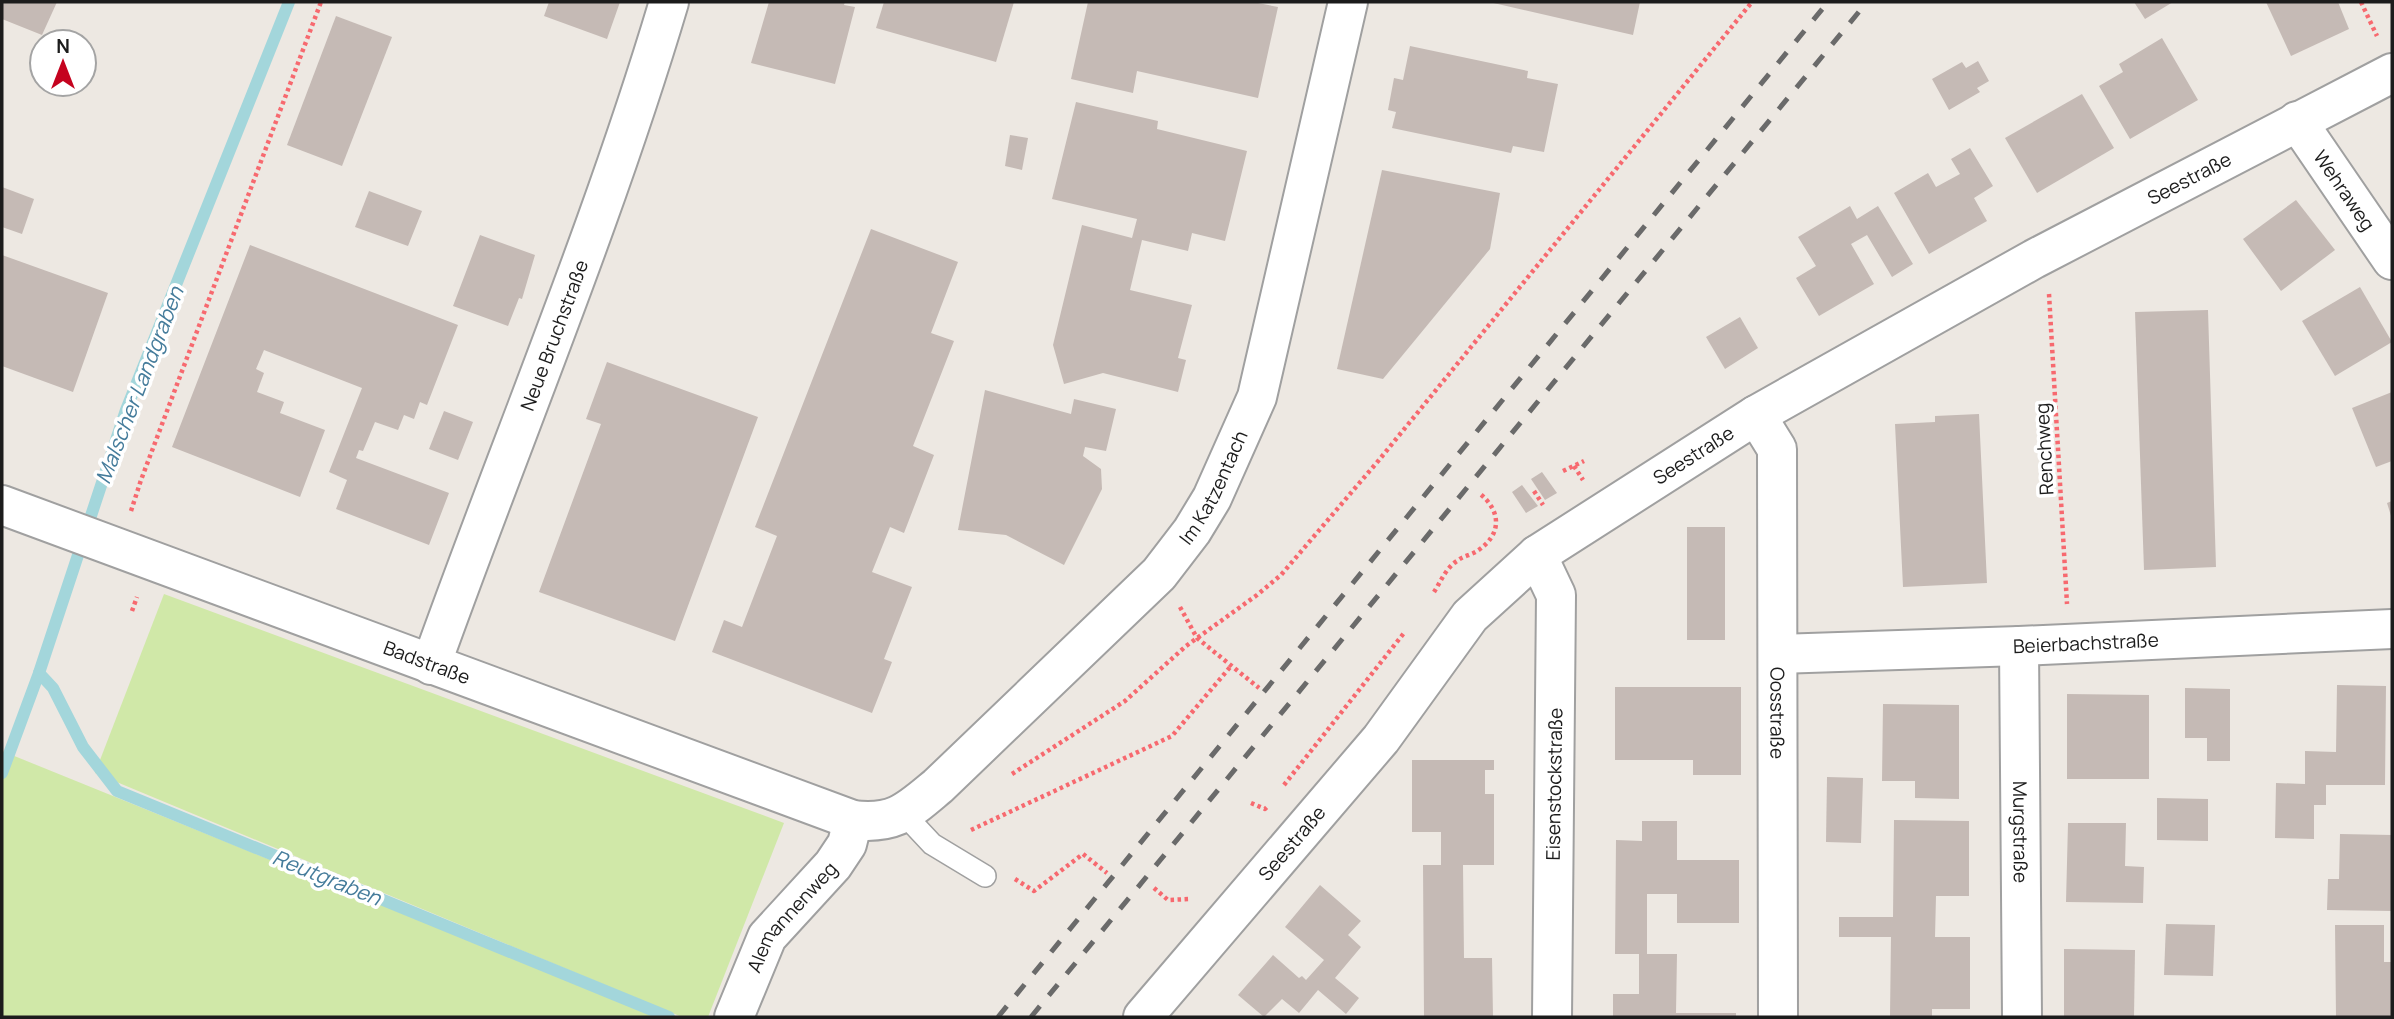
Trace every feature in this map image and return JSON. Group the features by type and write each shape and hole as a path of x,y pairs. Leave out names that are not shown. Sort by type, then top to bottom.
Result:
{"street":[{"name":"Neue Bruchstraße","path":"431,665 613,174 648,74 669,2"},
{"name":"Im Katzentach","path":"853,820 886,821 903,813 938,786 1159,574 1192,531 1212,498 1257,397 1348,2"},
{"name":"Seestraße","path":"1143,1017 1381,738 1470,616 1536,555 1756,415 2034,259 2392,73"},
{"name":"Wehraweg","path":"2297,121 2392,260"},
{"name":"Oosstraße","path":"1756,415 1777,449 1778,1017"},
{"name":"Badstraße","path":"2,505 853,820"},
{"name":"Eisenstockstraße","path":"1536,555 1556,595 1552,1017"},
{"name":"Beierbachstraße","path":"1778,654 2392,629"},
{"name":"Murgstraße","path":"2019,646 2022,1017"},
{"name":"Alemannenweg","path":"734,1016 767,937 833,865 847,845 853,820"}],"lane":[{"path":"903,813 932,845 985,876"}],"path":[{"path":"120,548 141,480 321,2"},
{"path":"1001,781 1125,701 1196,638 1270,585 1308,544 1752,2"},
{"name":"Renchweg","path":"2034,259 2049,284 2069,643"},
{"path":"1563,471 1584,461"},
{"path":"1530,495 1538,489"},
{"path":"1431,597 1444,574 1456,561 1479,550 1496,531 1497,519 1491,502 1479,494"},
{"path":"1283,787 1411,624"},
{"path":"1196,638 1259,688"},
{"path":"969,831 1172,736 1231,666"},
{"path":"1251,803 1265,809 1274,798"},
{"path":"1034,891 1083,854 1107,873"},
{"path":"1154,888 1168,900 1181,900"}],"green space":[{"path":"164,594 784,823 708,1017 682,1017 95,773"},
{"path":"2,751 658,1017 2,1017"}],"building":[{"path":"2,2 57,2 45,28 28,29 2,19"},
{"path":"549,2 620,2 607,39 544,16"},
{"path":"769,2 845,2 844,5 855,7 835,84 751,63"},
{"path":"884,2 1014,2 996,62 876,28"},
{"path":"1088,2 1253,2 1278,7 1258,98 1137,71 1133,93 1071,79"},
{"path":"1489,2 1640,2 1633,35"},
{"path":"2134,2 2173,2 2145,19"},
{"path":"2266,2 2338,2 2349,29 2291,56"},
{"path":"336,16 392,37 342,166 287,145"},
{"path":"2162,38 2198,100 2130,139 2099,86 2123,72 2119,64"},
{"path":"1410,46 1528,71 1527,78 1558,84 1544,152 1513,146 1511,153 1392,128 1396,112 1388,110 1394,78 1403,80"},
{"path":"1978,61 1989,81 1977,88 1980,92 1949,110 1932,79 1962,62 1966,68"},
{"path":"2082,94 2114,148 2037,193 2005,138"},
{"path":"1076,102 1158,121 1157,129 1247,151 1225,241 1192,233 1188,251 1142,240 1130,290 1192,305 1178,358 1186,360 1178,392 1103,373 1064,384 1053,345 1082,225 1132,238 1137,219 1052,199"},
{"path":"1010,135 1028,138 1022,170 1005,166"},
{"path":"1970,148 1993,186 1974,198 1987,221 1929,254 1894,193 1928,173 1936,187 1960,174 1951,159"},
{"path":"1382,170 1500,193 1490,249 1383,379 1337,369"},
{"path":"2,187 34,199 22,234 2,227"},
{"path":"369,191 422,211 408,246 355,227"},
{"path":"2296,200 2335,250 2281,291 2243,239"},
{"path":"1850,206 1857,219 1878,206 1913,264 1892,277 1867,235 1851,244 1874,284 1819,316 1796,278 1816,266 1798,237"},
{"path":"871,229 958,262 931,333 954,341 913,446 934,455 904,533 890,527 872,572 912,587 884,659 892,662 872,713 712,652 724,620 742,627 777,536 755,527"},
{"path":"480,235 535,255 522,299 519,298 508,326 453,306"},
{"path":"250,245 458,325 427,405 420,402 414,419 404,415 398,430 375,422 363,451 359,450 356,458 449,493 429,545 336,509 347,480 329,472 362,388 264,350 256,369 264,373 257,392 284,402 280,413 325,430 300,497 172,447"},
{"path":"2,255 108,293 73,392 2,366"},
{"path":"2360,287 2392,342 2335,376 2302,321"},
{"path":"2208,310 2216,567 2144,570 2135,312"},
{"path":"1740,317 1758,348 1725,369 1706,337"},
{"path":"607,362 758,417 675,641 539,592 601,424 586,419"},
{"path":"985,390 1071,414 1074,399 1116,409 1106,451 1085,447 1083,456 1101,469 1102,489 1064,565 1006,535 958,530"},
{"path":"2392,392 2392,461 2376,467 2352,408"},
{"path":"444,411 473,422 458,460 429,449"},
{"path":"1979,414 1987,583 1903,587 1895,424 1935,422 1935,416"},
{"path":"1542,472 1557,493 1545,500 1531,479"},
{"path":"1522,485 1538,506 1526,513 1512,492"},
{"path":"2392,501 2392,519 2387,503"},
{"path":"1687,527 1725,527 1725,640 1687,640"},
{"path":"2337,685 2386,686 2385,785 2326,785 2326,805 2314,805 2314,839 2275,838 2276,783 2305,784 2305,751 2336,752"},
{"path":"1615,687 1741,687 1741,775 1693,775 1693,760 1615,760"},
{"path":"2185,688 2230,689 2230,761 2207,761 2207,738 2185,738"},
{"path":"2067,694 2149,695 2149,779 2067,779"},
{"path":"1883,704 1959,705 1959,799 1915,798 1915,781 1882,781"},
{"path":"1412,760 1494,760 1494,770 1485,770 1485,794 1494,794 1494,865 1463,865 1464,958 1492,958 1493,1017 1424,1017 1423,865 1441,865 1441,832 1412,832"},
{"path":"1827,777 1863,778 1861,843 1826,842"},
{"path":"2157,798 2208,799 2208,841 2157,840"},
{"path":"1894,820 1969,821 1969,896 1936,896 1935,937 1970,937 1970,1009 1932,1009 1932,1016 1890,1016 1891,937 1839,937 1839,917 1893,917"},
{"path":"1642,821 1677,821 1677,860 1739,860 1739,923 1677,923 1677,894 1647,894 1647,954 1677,954 1676,1013 1736,1013 1736,1017 1613,1017 1613,994 1639,994 1639,954 1615,954 1616,840 1642,841"},
{"path":"2068,823 2126,823 2125,866 2144,867 2143,903 2066,902"},
{"path":"2340,834 2392,835 2392,911 2327,910 2328,879 2339,879"},
{"path":"1320,885 1361,921 1348,935 1361,947 1335,978 1359,998 1346,1014 1318,990 1299,1013 1282,999 1264,1017 1238,995 1273,955 1299,978 1302,976 1306,980 1324,960 1285,927"},
{"path":"2166,924 2215,925 2213,976 2164,975"},
{"path":"2335,925 2384,925 2384,962 2392,962 2392,1017 2336,1017"},
{"path":"2064,949 2135,950 2134,1017 2064,1017"}],"waterway":[{"name":"Malscher Landgraben","path":"2,773 39,673 126,410 289,2"},
{"name":"Reutgraben","path":"39,673 53,688 83,747 117,791 669,1017"}],"railway":[{"path":"998,1017 1828,2"},
{"path":"1031,1017 1867,2"}]}
